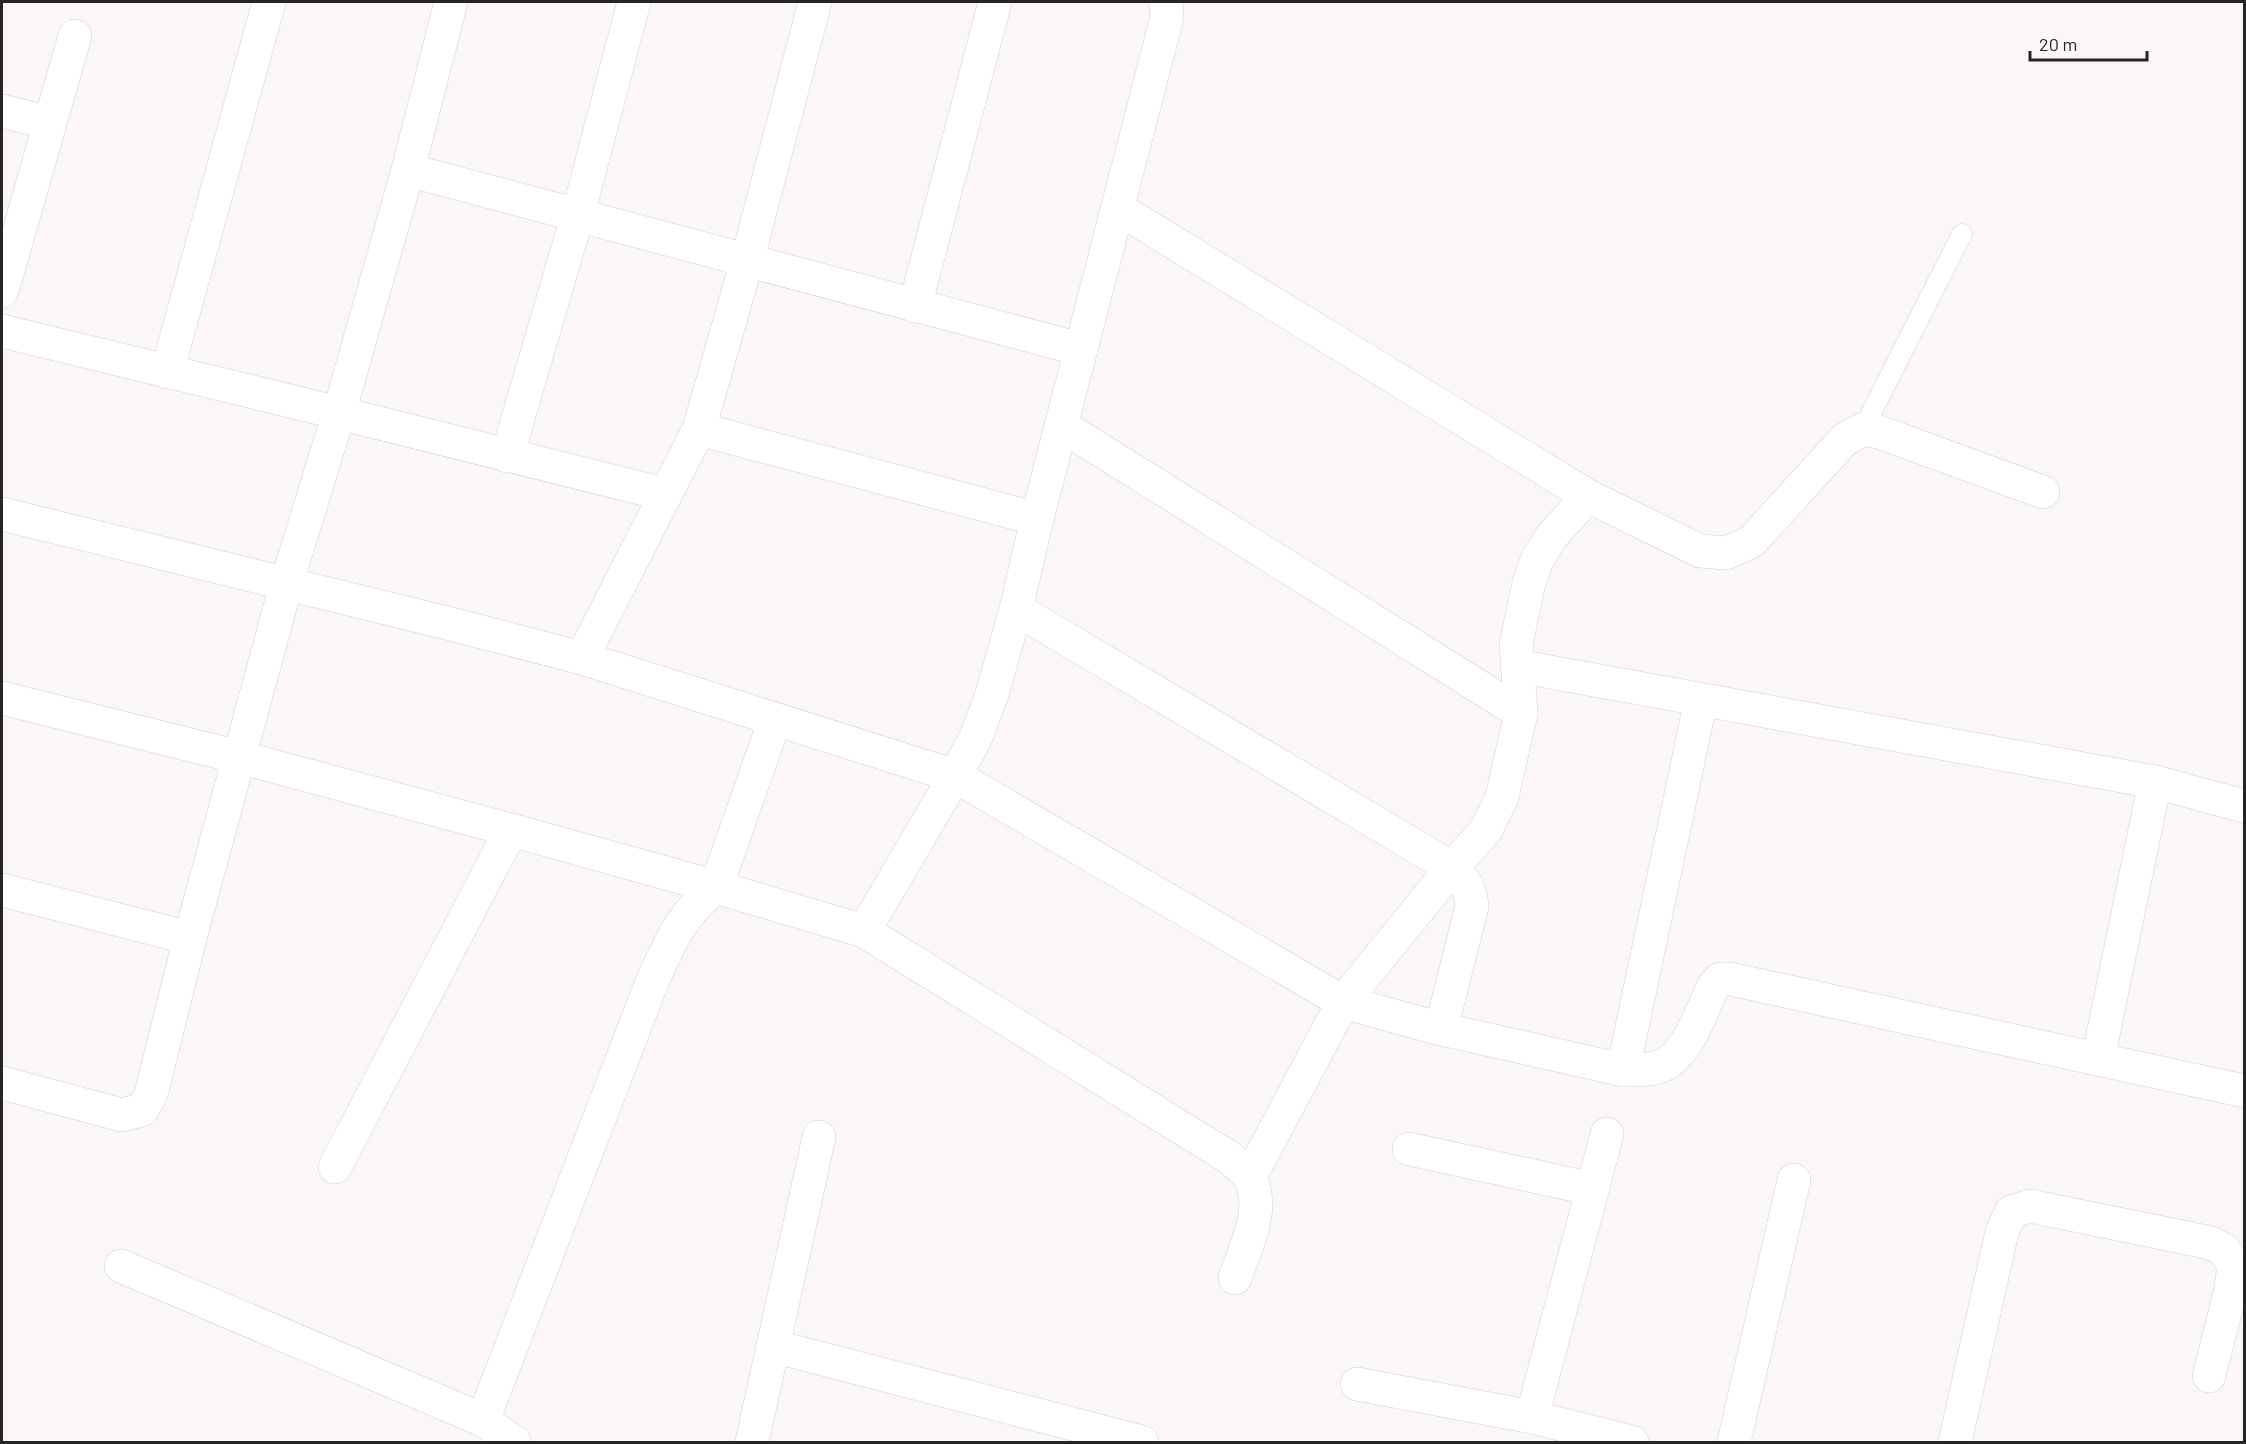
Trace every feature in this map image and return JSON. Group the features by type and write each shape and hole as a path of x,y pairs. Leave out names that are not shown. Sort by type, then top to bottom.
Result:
{"street":[{"path":"167,372 269,2"},
{"path":"2,1083 122,1116 142,1110 151,1094 190,938 286,585 339,413 408,170 451,2"},
{"path":"507,456 578,214 634,2"},
{"path":"582,658 699,429 747,261 815,2"},
{"path":"915,306 995,2"},
{"path":"864,931 955,776 976,737 992,694 1016,609 1080,349 1119,209 1166,21 1165,2"},
{"path":"2,291 75,36"},
{"path":"2,111 50,123"},
{"path":"408,170 1080,349"},
{"path":"1119,209 1588,496 1700,552 1726,553 1751,542 1844,440 1863,429 1879,432 2043,492"},
{"path":"2,331 664,494"},
{"path":"1062,426 1521,713"},
{"path":"699,429 1037,519"},
{"path":"1250,1177 1343,1002 1452,868 1486,830 1502,797 1521,713 1516,644 1529,583 1537,561 1551,537 1588,496"},
{"path":"2,514 582,658 955,776 1343,1002 1441,1029 1623,1070 1649,1070 1670,1061 1685,1044 1713,987 1720,980 1730,979 2244,1091"},
{"path":"1016,609 1452,868 1470,890 1472,906 1441,1029"},
{"path":"1517,666 2156,782 2244,806"},
{"path":"2,698 239,757 511,830 864,931 1230,1158 1250,1177 1256,1202 1254,1222 1235,1278"},
{"path":"1623,1070 1701,700"},
{"path":"483,1420 652,982 675,931 695,904 716,887 775,720"},
{"path":"2098,1059 2156,782"},
{"path":"335,1167 511,830"},
{"path":"2,890 190,938"},
{"path":"1532,1417 1607,1134"},
{"path":"752,1443 819,1137"},
{"path":"1409,1149 1593,1189"},
{"path":"1734,1443 1794,1180"},
{"path":"1954,1443 2002,1232 2011,1212 2030,1206 2211,1243 2224,1250 2234,1265 2231,1289 2209,1376"},
{"path":"121,1266 483,1420 514,1443"},
{"path":"773,1346 1142,1443"},
{"path":"1357,1384 1532,1417 1632,1443"}],"lane":[{"path":"1863,429 1962,234"}]}
